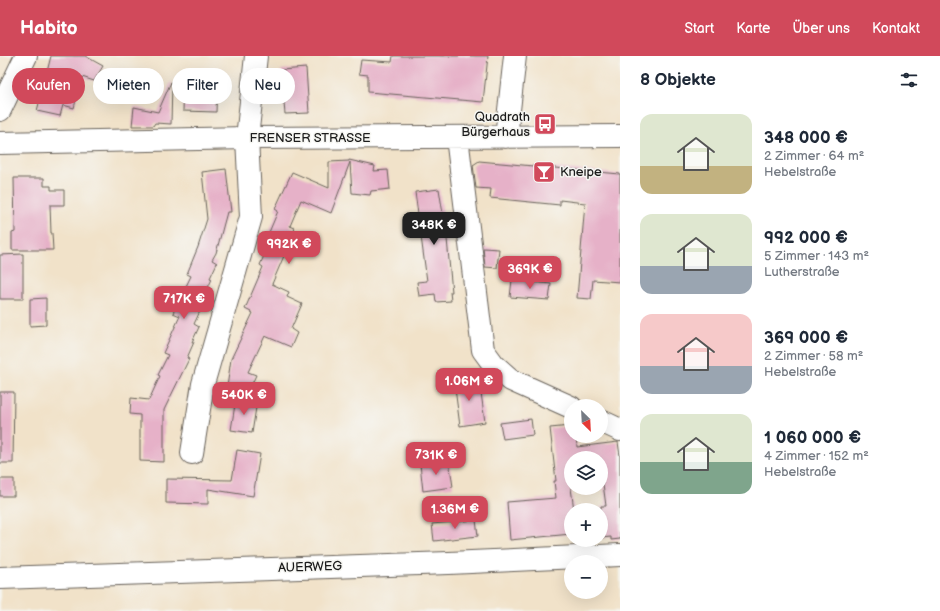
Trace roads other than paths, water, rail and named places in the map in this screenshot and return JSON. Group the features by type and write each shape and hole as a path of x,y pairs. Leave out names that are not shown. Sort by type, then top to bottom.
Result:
{"street":[{"path":"0,110 26,56"},
{"path":"192,453 203,384 251,217 247,138 256,56"},
{"path":"506,137 515,56"},
{"name":"FRENSER STRASSE","path":"0,143 247,138 620,136"},
{"path":"457,137 483,350 494,365 511,380 564,404"},
{"path":"608,424 620,430"},
{"name":"AUERWEG","path":"0,578 442,563 620,555"}],"place":[{"name":"Quadrath Bürgerhaus","path":"545,124"},
{"name":"Kneipe","path":"544,172"}]}
